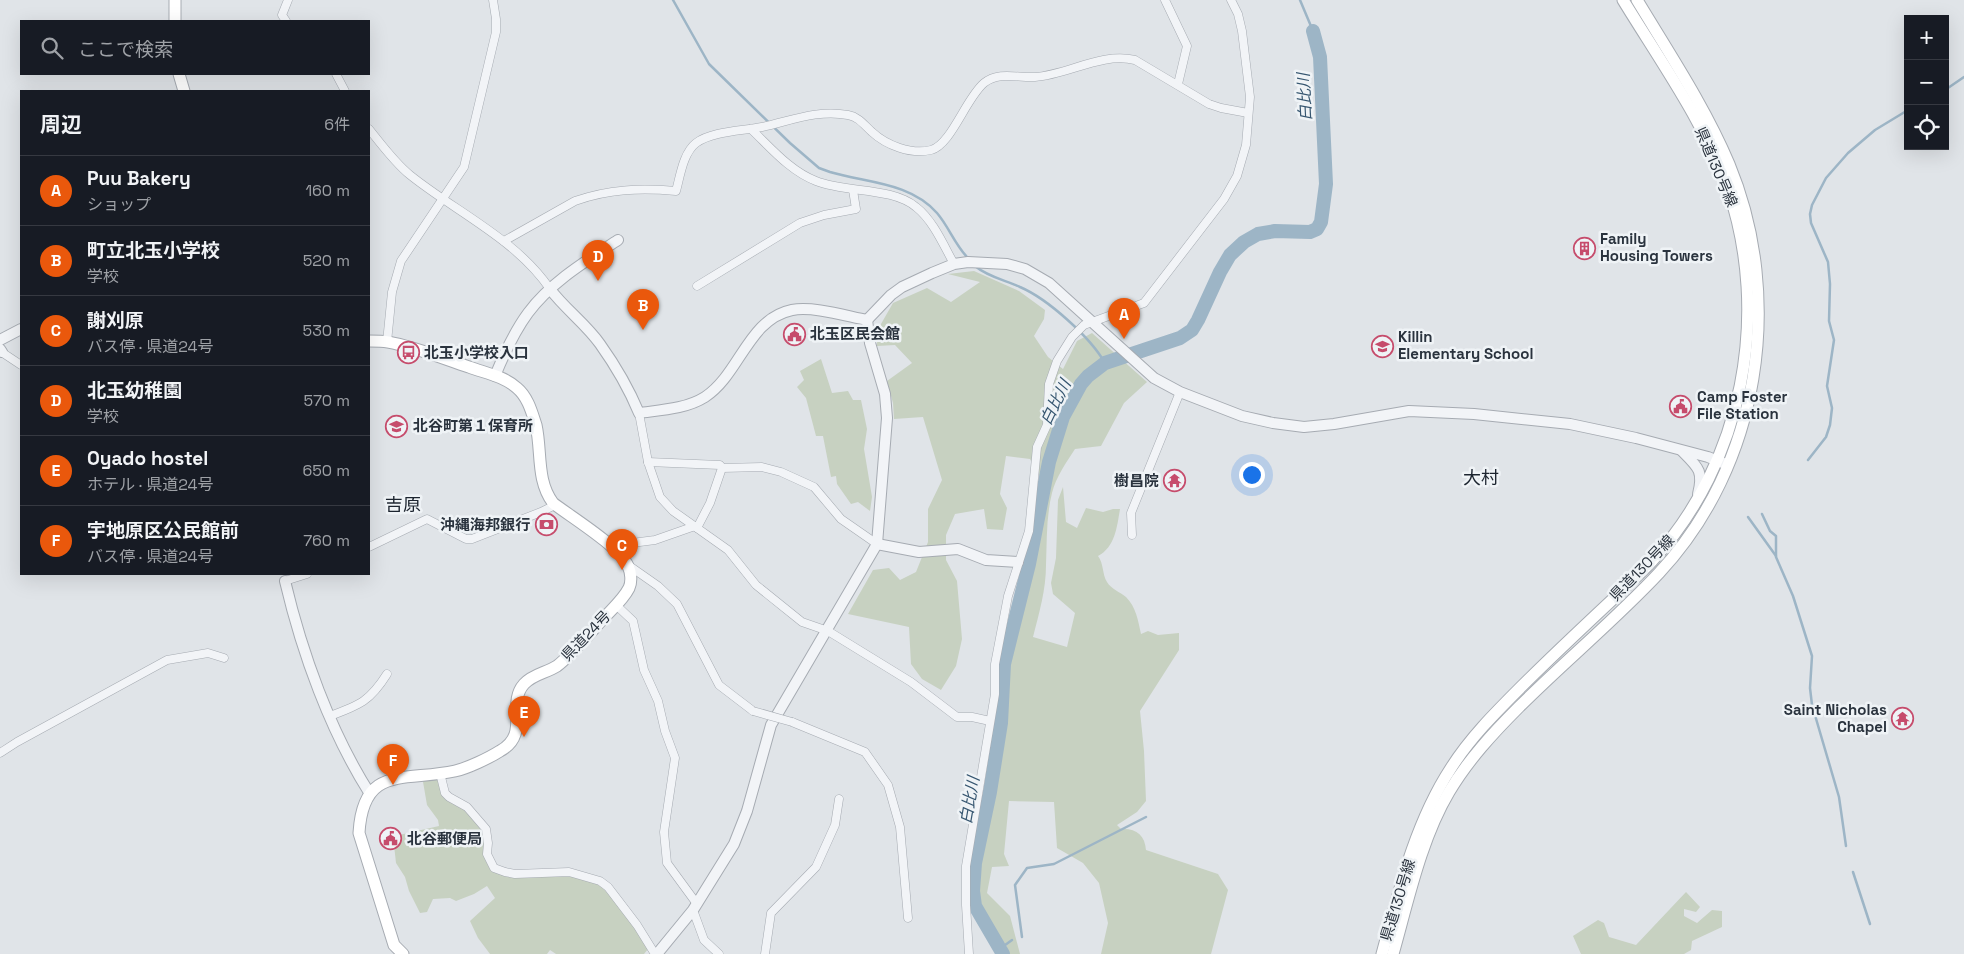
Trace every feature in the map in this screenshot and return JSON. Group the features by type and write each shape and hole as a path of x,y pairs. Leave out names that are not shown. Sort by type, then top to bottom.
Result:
{"main road":[{"path":"175,0 175,20"},
{"name":"県道130号線","path":"1382,954 1411,854 1433,801 1450,769 1481,729 1504,704 1543,664 1651,562 1678,530 1723,463 1746,349 1748,291 1742,241 1728,188 1711,148 1623,0"},
{"name":"県道130号線","path":"1393,954 1434,823 1450,789 1488,738 1660,572 1686,539 1704,512 1748,401 1758,349 1760,314 1751,234 1734,178 1711,126 1637,0"},
{"path":"179,75 184,90"},
{"path":"370,341 387,342 510,382 523,394 536,427 542,483 548,497 555,505 614,549 628,565"},
{"name":"県道24号","path":"403,954 394,945 359,833 360,815 370,794 374,788 385,780 456,770 501,751 511,743 516,733 518,722 517,694 522,685 529,678 557,666 616,605 629,588 631,579 628,565"}],"street":[{"path":"285,20 282,15 288,0"},
{"path":"387,342 392,292 401,261 464,167 496,32 493,0"},
{"path":"1165,0 1187,46 1178,84"},
{"path":"969,954 966,866 995,694 995,664 1008,596 1029,532 1037,447 1048,425 1049,384 1058,361 1072,337 1088,324 1144,303 1224,198 1237,176 1243,159 1250,97 1249,74 1242,32 1238,14 1231,0"},
{"path":"504,241 574,201 587,197 624,189 645,188 676,191 686,158 696,143 713,136 810,115 849,115 858,118 885,143 906,149 930,151 941,145 976,91 992,78 1001,76 1035,77 1104,60 1121,58 1135,60 1209,104 1248,113"},
{"path":"337,75 344,90"},
{"path":"751,129 782,160 806,177 825,184 894,196 911,203 918,208 957,264"},
{"path":"370,130 409,174 504,241 543,278 561,304 600,344 632,394 639,413 648,462 660,497 673,511 728,550 756,585 802,622 828,631 910,682 957,717 972,717 990,721"},
{"path":"697,286 800,223 824,214 856,210 853,190"},
{"path":"495,376 516,331 527,314 550,289 618,240"},
{"path":"867,320 891,295 902,287 957,264 978,261 1017,266 1049,283 1088,324 1120,347 1154,378 1180,392 1242,416 1304,427 1334,424 1409,411 1448,411 1570,424 1680,449 1723,463"},
{"path":"639,413 674,408 704,398 721,384 760,327 778,314 801,309 867,320"},
{"path":"440,773 445,792 449,797 467,807 486,829 488,835 488,859 494,868 515,874 554,871 569,872 600,882 608,887 637,924 656,954 695,907 734,844 747,811 771,725 788,693 828,631 877,544 887,418 885,394 870,343 867,320"},
{"path":"0,340 20,330"},
{"path":"1,351 20,364"},
{"path":"1132,535 1131,513 1180,392"},
{"path":"1680,449 1696,464 1700,471 1701,482 1695,505"},
{"path":"648,462 720,465 722,468 762,467 781,472 814,487 841,519 877,544 919,552 958,549 986,560 1018,562"},
{"path":"614,549 632,543 655,540 696,527 710,503 722,468"},
{"path":"370,547 427,519 466,539 472,539 555,505"},
{"path":"628,565 658,586 676,604 719,685 753,711 792,722 866,752 888,785 900,827 908,918"},
{"path":"304,575 286,581 296,628 330,716 351,763 370,794"},
{"path":"616,605 633,621 644,670 658,701 665,731 675,758 664,832 667,862 695,907 704,940 719,954"},
{"path":"0,753 167,660 208,653 224,658"},
{"path":"330,716 368,700 387,674"},
{"path":"765,954 771,913 816,867 835,825 839,799"}],"green space":[{"path":"974,271 1019,291 1045,310 1044,319 1034,336 1048,357 1063,369 1077,341 1092,333 1147,382 1124,403 1101,446 1075,449 1056,481 1052,493 1047,529 1045,583 1033,637 1067,647 1075,613 1053,594 1051,583 1056,558 1058,500 1063,487 1066,522 1077,528 1086,508 1103,512 1120,509 1112,542 1098,556 1105,579 1111,587 1126,597 1132,605 1141,634 1148,631 1158,635 1179,633 1179,650 1140,711 1146,801 1137,812 1117,825 1121,829 1135,831 1142,836 1146,850 1218,874 1228,890 1211,954 1101,954 1108,923 1099,883 1083,863 1057,848 1054,802 1009,801 1004,854 1009,866 992,867 987,893 1010,916 1020,954 1009,954 1006,945 972,905 970,885 973,850 994,736 1002,655 1037,515 1041,479 1030,459 1006,456 1000,494 1007,508 1003,530 987,529 984,509 955,514 946,535 946,560 957,581 962,639 956,666 941,690 922,679 911,664 909,627 848,614 873,570 889,568 900,580 916,572 928,542 928,509 942,480 923,417 894,419 893,403 887,381 912,363 895,345 877,346 877,331 893,303 927,288 951,302 980,282 948,274"},
{"path":"821,359 832,393 848,391 853,400 861,400 867,429 864,449 872,497 870,511 858,502 851,504 837,484 836,476 831,477 823,436 816,436 806,398 797,387 804,380 800,371"},
{"path":"440,773 444,790 483,825 488,858 504,872 545,873 589,878 605,890 622,910 648,949 644,954 556,954 550,950 547,954 490,954 478,938 470,921 495,898 487,886 474,894 456,901 450,898 433,899 427,912 420,913 409,891 405,877 396,863 394,845 400,843 399,835 439,826 438,820 427,805 422,776"},
{"path":"1686,892 1700,907 1696,912 1684,909 1684,916 1697,923 1712,910 1722,911 1722,927 1692,941 1691,950 1684,954 1581,954 1573,936 1598,920 1604,923 1609,937 1636,945"}],"waterway":[{"path":"673,0 709,64 790,143 819,168 844,176 887,185 914,195 937,213 968,258"},
{"name":"白比川","path":"1300,0 1313,31"},
{"name":"白比川","path":"1003,954 975,906 973,891 975,863 990,792 1001,723 1004,664 1029,564 1049,462 1063,417 1081,384 1105,363 1180,338 1192,330 1230,255 1244,242 1258,234 1275,231 1310,232 1317,229 1321,222 1326,184 1320,57 1313,31"},
{"path":"1949,87 1964,77"},
{"path":"1808,460 1826,437 1830,425 1832,408 1827,386 1834,340 1829,321 1830,284 1828,262 1811,223 1812,205 1826,178 1848,153 1875,130 1904,112"},
{"path":"975,266 991,276 1020,287 1043,300 1079,331 1105,363"},
{"path":"1762,514 1770,531 1776,536 1776,557 1793,596 1812,656 1810,688 1812,705 1839,797 1846,846"},
{"path":"1748,517 1776,556"},
{"path":"1022,937 1015,885 1027,868 1054,864 1146,817"},
{"path":"1853,872 1870,924"},
{"path":"1001,948 1012,940"}],"place":[{"name":"Family Housing Towers","path":"1584,248"},
{"name":"北玉幼稚園","path":"598,281"},
{"name":"町立北玉小学校","path":"643,330"},
{"name":"北玉区民会館","path":"794,334"},
{"name":"Puu Bakery","path":"1124,339"},
{"name":"Killin Elementary School","path":"1382,346"},
{"name":"北玉小学校入口","path":"408,353"},
{"name":"Camp Foster File Station","path":"1681,406"},
{"name":"北谷町第１保育所","path":"397,426"},
{"name":"樹昌院","path":"1175,481"},
{"name":"沖縄海邦銀行","path":"546,525"},
{"name":"謝刈原","path":"622,570"},
{"name":"Saint Nicholas Chapel","path":"1903,719"},
{"name":"Oyado hostel","path":"524,737"},
{"name":"宇地原区公民館前","path":"393,785"},
{"name":"北谷郵便局","path":"391,839"}],"district":[{"name":"大村","path":"1481,478"},
{"name":"吉原","path":"403,505"}]}
